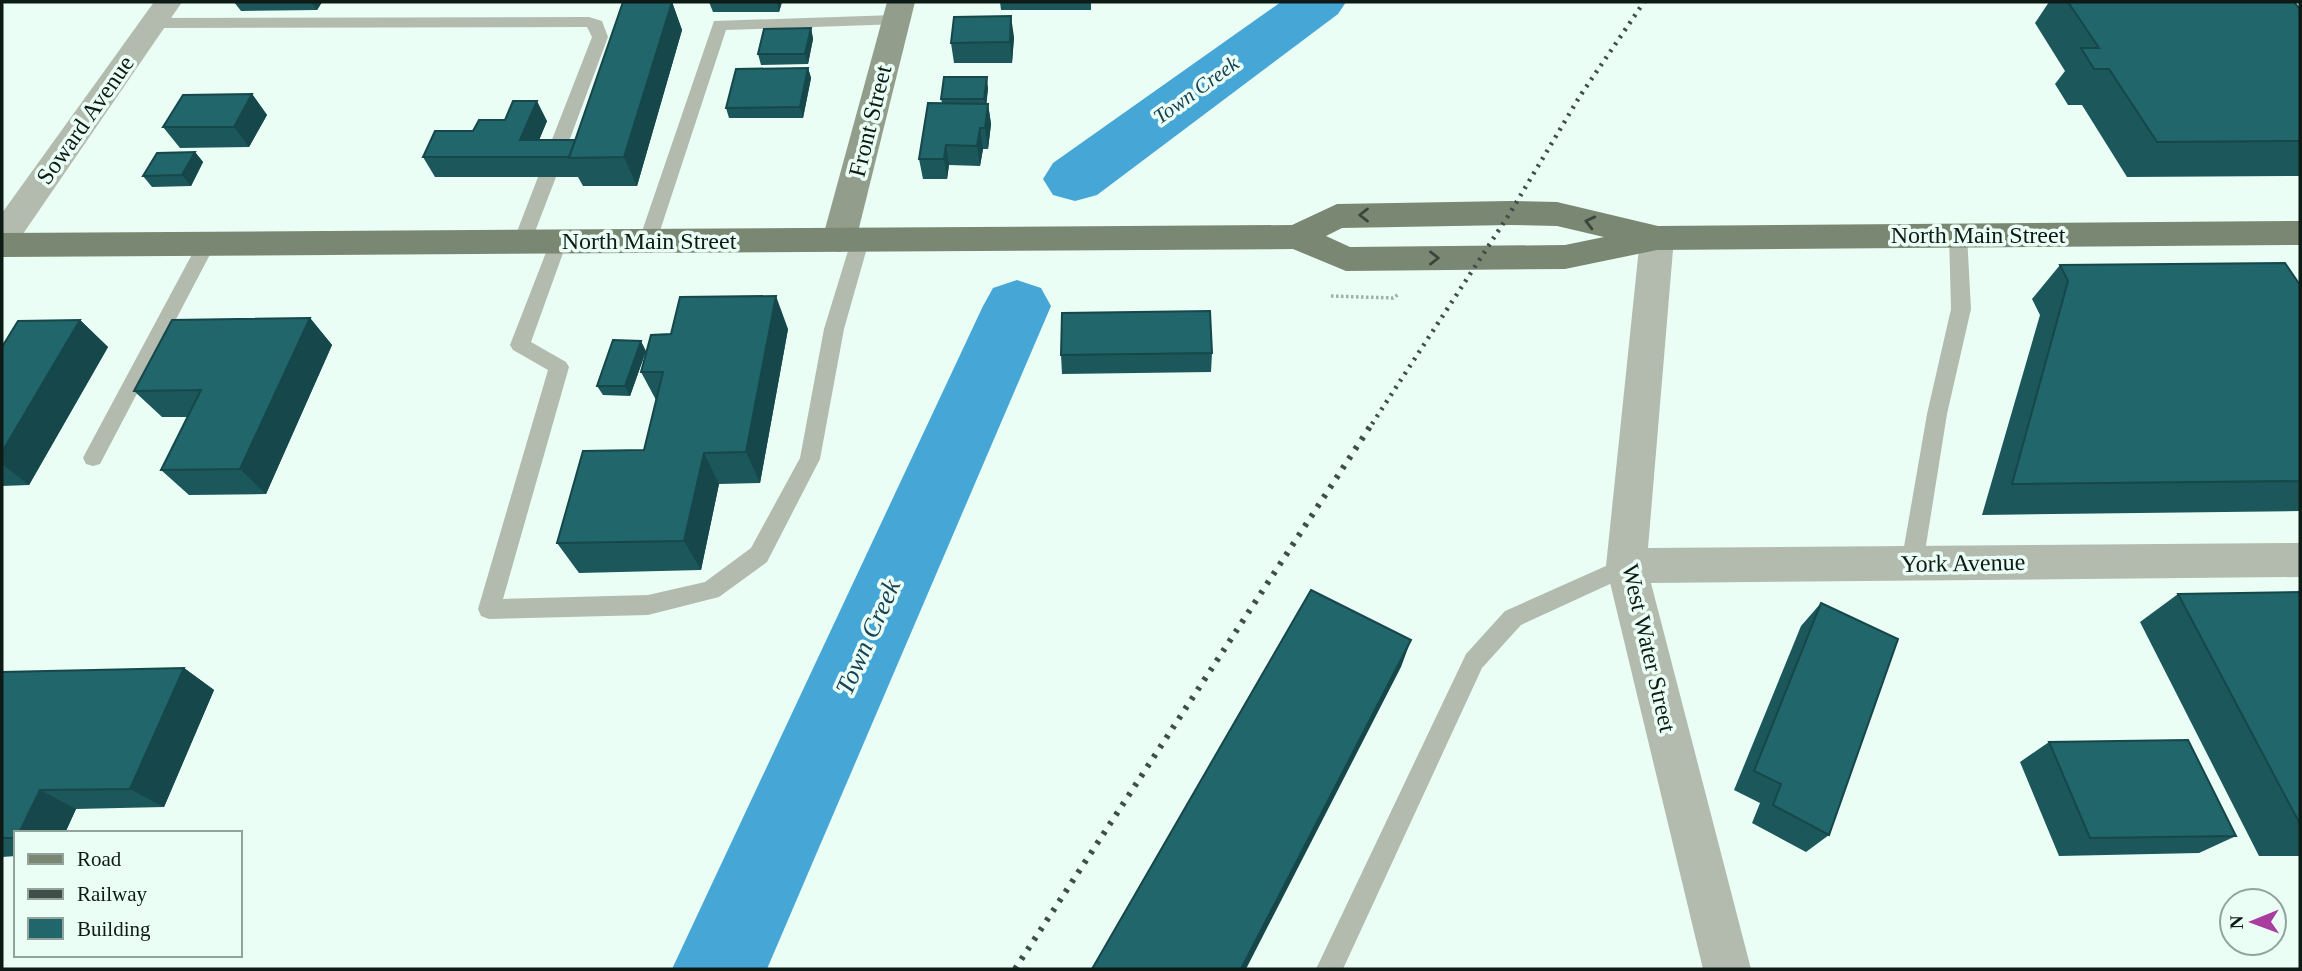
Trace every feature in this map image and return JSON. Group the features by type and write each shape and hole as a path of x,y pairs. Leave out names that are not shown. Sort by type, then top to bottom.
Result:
{"main road":[{"name":"North Main Street","path":"1297,237 1337,216 1510,213 1557,214 1657,238"},
{"name":"North Main Street","path":"2,246 1297,237 1346,259 1565,257 1657,238 2300,233"}],"street":[{"name":"Front Street","path":"850,241 898,11"},
{"name":"Soward Avenue","path":"2,238 161,12"},
{"name":"West Water Street","path":"1657,238 1626,566 1727,969"},
{"name":"York Avenue","path":"1626,566 2300,560"}],"lane":[{"path":"648,240 720,25 898,11"},
{"path":"161,12 589,22 596,25 600,37 522,242"},
{"path":"1912,564 1937,414 1961,309 1958,235"},
{"path":"558,242 520,345 559,367 489,609 648,605 711,590 759,555 810,459 850,241"},
{"path":"93,458 206,245"},
{"path":"1329,969 1474,661 1513,618 1626,566"}],"building":[{"path":"623,2 672,2 624,157 569,158"},
{"path":"2068,2 2294,2 2300,9 2300,141 2157,142 2109,69 2094,69 2081,48 2099,48"},
{"path":"1011,16 1010,42 951,43 954,17"},
{"path":"811,28 805,54 758,54 764,29"},
{"path":"808,68 800,107 726,108 736,69"},
{"path":"944,77 987,77 984,99 941,99"},
{"path":"252,94 234,127 163,127 183,95"},
{"path":"513,101 537,101 520,140 575,140 569,157 423,157 435,131 473,131 479,120 505,120"},
{"path":"928,103 988,104 985,128 980,128 977,146 946,145 944,159 919,159"},
{"path":"195,152 182,175 143,176 157,153"},
{"path":"2285,263 2300,285 2300,481 2012,484 2068,281 2060,265"},
{"path":"776,296 746,452 704,453 684,541 557,543 583,451 644,450 663,372 641,372 651,335 671,334 680,297"},
{"path":"1210,311 1212,353 1061,355 1062,313"},
{"path":"310,318 240,469 161,470 201,390 134,391 172,320"},
{"path":"80,320 2,452 2,347 18,321"},
{"path":"613,340 641,341 625,386 597,386"},
{"path":"1311,590 1411,640 1241,969 1092,969"},
{"path":"2300,592 2300,824 2178,594"},
{"path":"1821,603 1898,639 1829,835 1773,805 1781,784 1754,771"},
{"path":"184,668 130,789 40,790 20,831 14,831 14,838 2,838 2,672"},
{"path":"2188,740 2236,836 2090,838 2049,742"}],"waterway":[{"name":"Town Creek","path":"1075,179 1318,2"},
{"name":"Town Creek","path":"719,969 1017,306"}],"railway":[{"path":"1372,424 1510,213 1580,96 1644,2"},
{"path":"1015,969 1373,422"}]}
